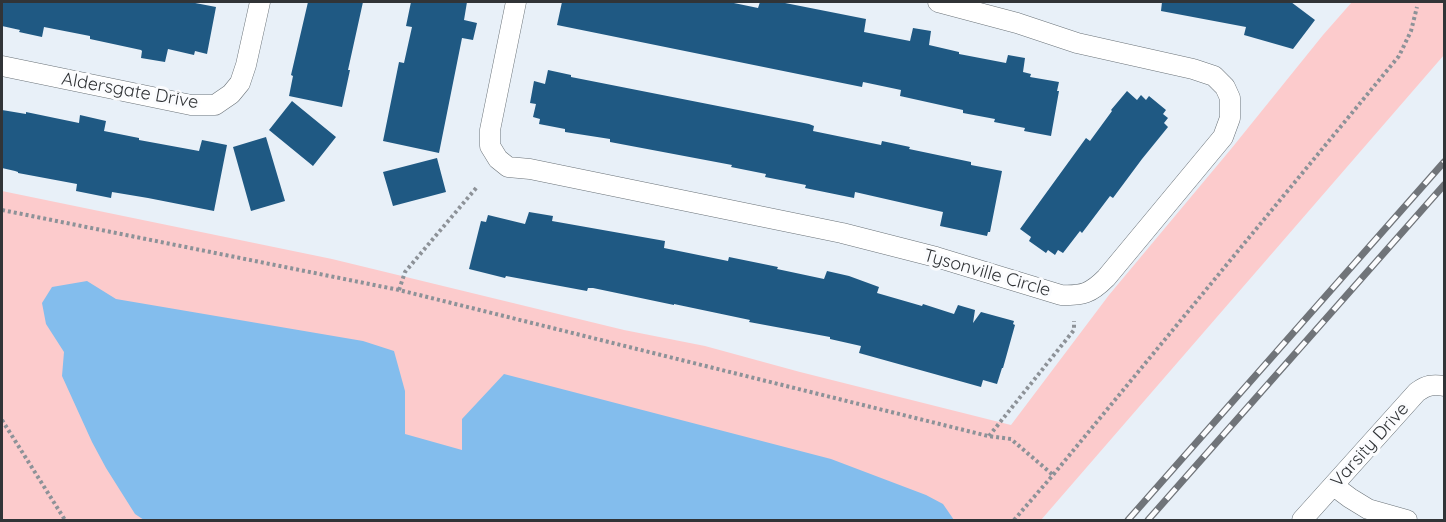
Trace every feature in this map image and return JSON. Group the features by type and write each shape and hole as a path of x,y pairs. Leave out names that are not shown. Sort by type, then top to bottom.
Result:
{"street":[{"name":"Aldersgate Drive","path":"2,66 191,105 215,105 231,94 240,83 260,2"},
{"name":"Tysonville Circle","path":"516,2 490,129 490,146 498,159 508,167 842,233 1062,295 1078,296 1093,290 1106,278 1223,137 1230,118 1230,99 1225,87 1214,76 1193,69 1077,43 1017,23 938,2"},
{"name":"Varsity Drive","path":"1302,520 1417,392 1436,384 1444,386"},
{"path":"1334,486 1368,509 1407,520"}],"path":[{"path":"1014,520 1399,56 1411,31 1417,7"},
{"path":"399,290 405,272 477,187"},
{"path":"2,210 399,290 988,436 1011,439 1053,475"},
{"path":"988,436 1074,330 1074,321"},
{"path":"2,420 66,520"}],"shaded area":[{"path":"1352,2 1444,2 1444,55 1041,520 2,520 2,191 332,259 624,330 705,346 1011,425 1109,295"}],"water":[{"path":"87,281 116,299 363,341 394,351 405,391 405,434 462,450 462,419 504,374 831,459 926,495 943,504 954,520 144,520 135,514 92,442 62,376 64,352 46,324 42,303 52,287"}],"building":[{"path":"2,2 190,2 216,7 207,54 195,51 194,55 168,49 165,62 141,58 141,50 90,39 90,36 44,27 42,37 2,26"},
{"path":"308,2 363,2 342,107 289,96 293,76 291,75"},
{"path":"411,2 467,2 464,20 477,23 473,40 462,38 439,153 383,141 399,62 404,63 412,27 406,26"},
{"path":"562,2 729,2 758,8 760,2 780,2 866,19 864,32 910,41 913,28 931,31 929,45 959,52 959,54 1006,63 1008,55 1025,58 1023,72 1031,74 1030,77 1059,82 1051,136 994,122 995,119 963,113 963,110 900,96 901,90 863,82 862,87 557,25"},
{"path":"1162,2 1291,2 1315,20 1293,49 1244,35 1246,27 1161,11"},
{"path":"548,70 571,75 571,77 809,124 814,126 813,131 881,145 882,141 1002,171 990,232 987,236 940,226 943,212 855,192 854,198 805,188 806,185 765,177 766,174 731,167 732,165 610,142 610,139 565,132 565,129 539,124 540,119 533,117 536,104 530,103 534,81 545,84"},
{"path":"1127,91 1137,100 1141,95 1146,100 1149,96 1166,110 1163,114 1168,118 1164,123 1168,127 1113,198 1110,196 1082,233 1080,231 1063,253 1058,250 1055,255 1048,250 1046,253 1029,241 1031,237 1020,229 1086,138 1090,141"},
{"path":"292,101 336,137 313,166 269,130"},
{"path":"2,110 26,114 26,112 79,123 80,115 106,121 104,131 199,151 202,140 227,145 214,211 112,192 111,198 76,191 77,184 2,168"},
{"path":"266,137 285,201 251,211 233,147"},
{"path":"437,158 446,192 393,206 383,172"},
{"path":"529,212 553,216 552,221 665,241 664,248 728,261 729,257 824,279 827,271 849,276 879,287 877,293 922,306 923,304 954,314 958,305 975,310 973,323 981,312 1014,321 1015,325 1003,368 997,384 983,380 981,387 859,353 861,346 830,339 830,337 593,288 588,288 587,291 506,276 505,278 469,269 481,221 486,222 488,215 525,224"}],"railway":[{"path":"1128,520 1444,162"},
{"path":"1148,520 1444,185"}]}
